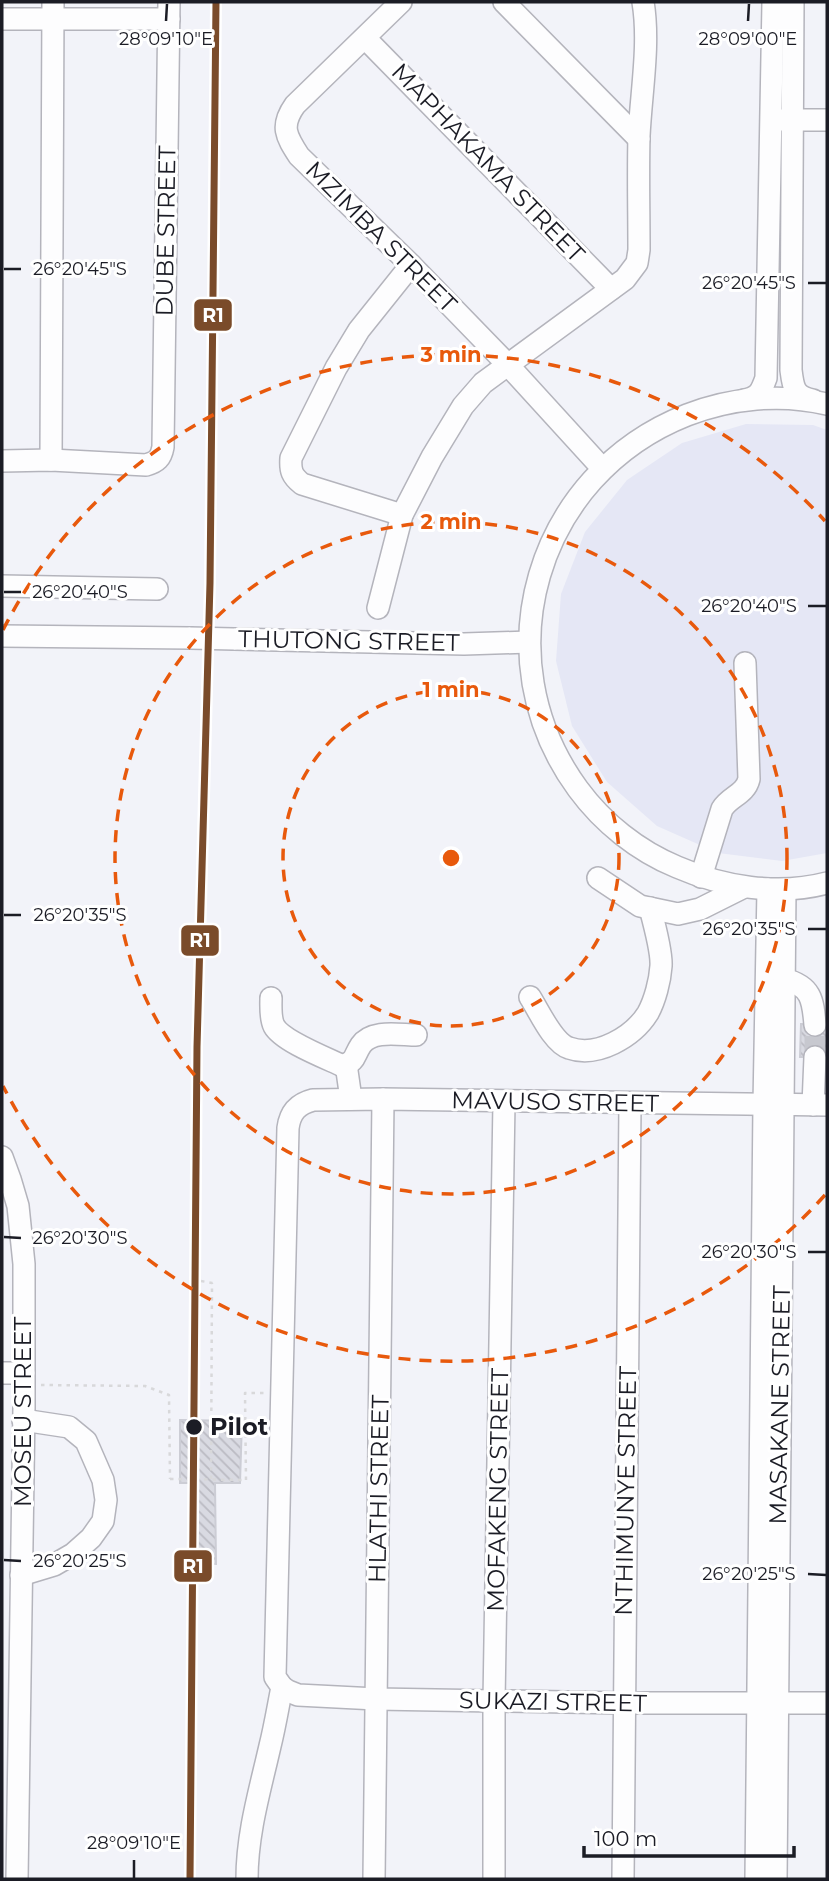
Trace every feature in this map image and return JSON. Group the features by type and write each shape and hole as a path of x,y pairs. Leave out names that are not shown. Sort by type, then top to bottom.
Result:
{"street":[{"name":"MZIMBA STREET","path":"401,2 295,105 287,116 285,127 288,139 299,156 411,265 508,365 602,468"},
{"path":"504,2 639,139"},
{"path":"378,608 402,515 432,457 463,406 483,383 625,279 637,263 639,139 645,35 643,2"},
{"path":"773,2 781,120 791,370 795,391 803,398 821,402"},
{"path":"793,2 781,120 766,378 762,390 754,398 705,408 667,423 633,443 602,468 577,498 556,530 541,566 532,604 529,642 533,687 545,729 564,769 590,805 623,836 660,860 701,877 744,887 777,889 827,883"},
{"path":"2,19 53,10 169,10"},
{"path":"2,461 51,460 53,10"},
{"name":"DUBE STREET","path":"51,460 146,465 159,459 163,447 169,10"},
{"name":"MAPHAKAMA STREET","path":"365,38 611,289"},
{"path":"781,120 827,120"},
{"path":"402,515 302,484 292,474 290,467 291,458 336,368 359,330 411,265"},
{"path":"744,400 779,398 821,402"},
{"path":"2,586 156,589"},
{"name":"THUTONG STREET","path":"2,636 464,644 529,642"},
{"path":"701,877 722,809 727,802 743,792 749,779 745,663"},
{"path":"598,878 640,906 678,914 700,909 744,887"},
{"name":"MASAKANE STREET","path":"776,1879 778,1705 773,1105 784,979 777,889"},
{"name":"MASAKANE STREET","path":"756,1879 757,1704 777,889"},
{"path":"530,998 553,1035 567,1048 585,1050 606,1047 626,1036 647,1014 656,993 662,964 650,908"},
{"path":"784,979 795,982 811,997 815,1025"},
{"path":"271,998 272,1022 279,1033 284,1038 343,1066 347,1071 351,1099"},
{"path":"343,1066 353,1062 362,1044 369,1038 416,1035"},
{"path":"815,1057 820,1105"},
{"name":"MAVUSO STREET","path":"282,1687 275,1676 289,1118 297,1107 313,1100 351,1099 820,1105"},
{"name":"HLATHI STREET","path":"374,1879 383,1099"},
{"name":"MOFAKENG STREET","path":"494,1879 494,1701 504,1102"},
{"name":"NTHIMUNYE STREET","path":"623,1879 630,1103"},
{"name":"MOSEU STREET","path":"2,1157 13,1188 22,1232 24,1264 17,1879"},
{"path":"2,1373 23,1379"},
{"path":"21,1575 54,1565 91,1538 103,1521 107,1500 103,1480 86,1441 69,1427 23,1420"},
{"path":"247,1879 252,1824 282,1687"},
{"name":"SUKAZI STREET","path":"282,1687 298,1695 376,1699 778,1705 827,1703"}],"path":[{"path":"201,1281 214,1282 211,1479"},
{"path":"23,1379 145,1386 169,1395 170,1479 246,1480 245,1393"}],"shaded area":[{"path":"746,424 813,425 827,430 827,853 782,861 718,853 657,826 607,782 572,726 556,661 561,594 585,532 627,480 682,443"}],"building":[{"path":"801,1024 827,1025 827,1057 800,1057"},
{"name":"Pilot","path":"180,1420 242,1421 240,1483 215,1483 216,1564 198,1563 198,1483 180,1483"}],"tunnel":[{"path":"815,1025 815,1057"}],"railway":[{"path":"190,1879 197,1047 210,583 216,2"}],"transit line":[{"name":"R1","path":"190,1879 197,1047 210,583 216,2"}],"place":[{"name":"Pilot","path":"194,1427"}]}
